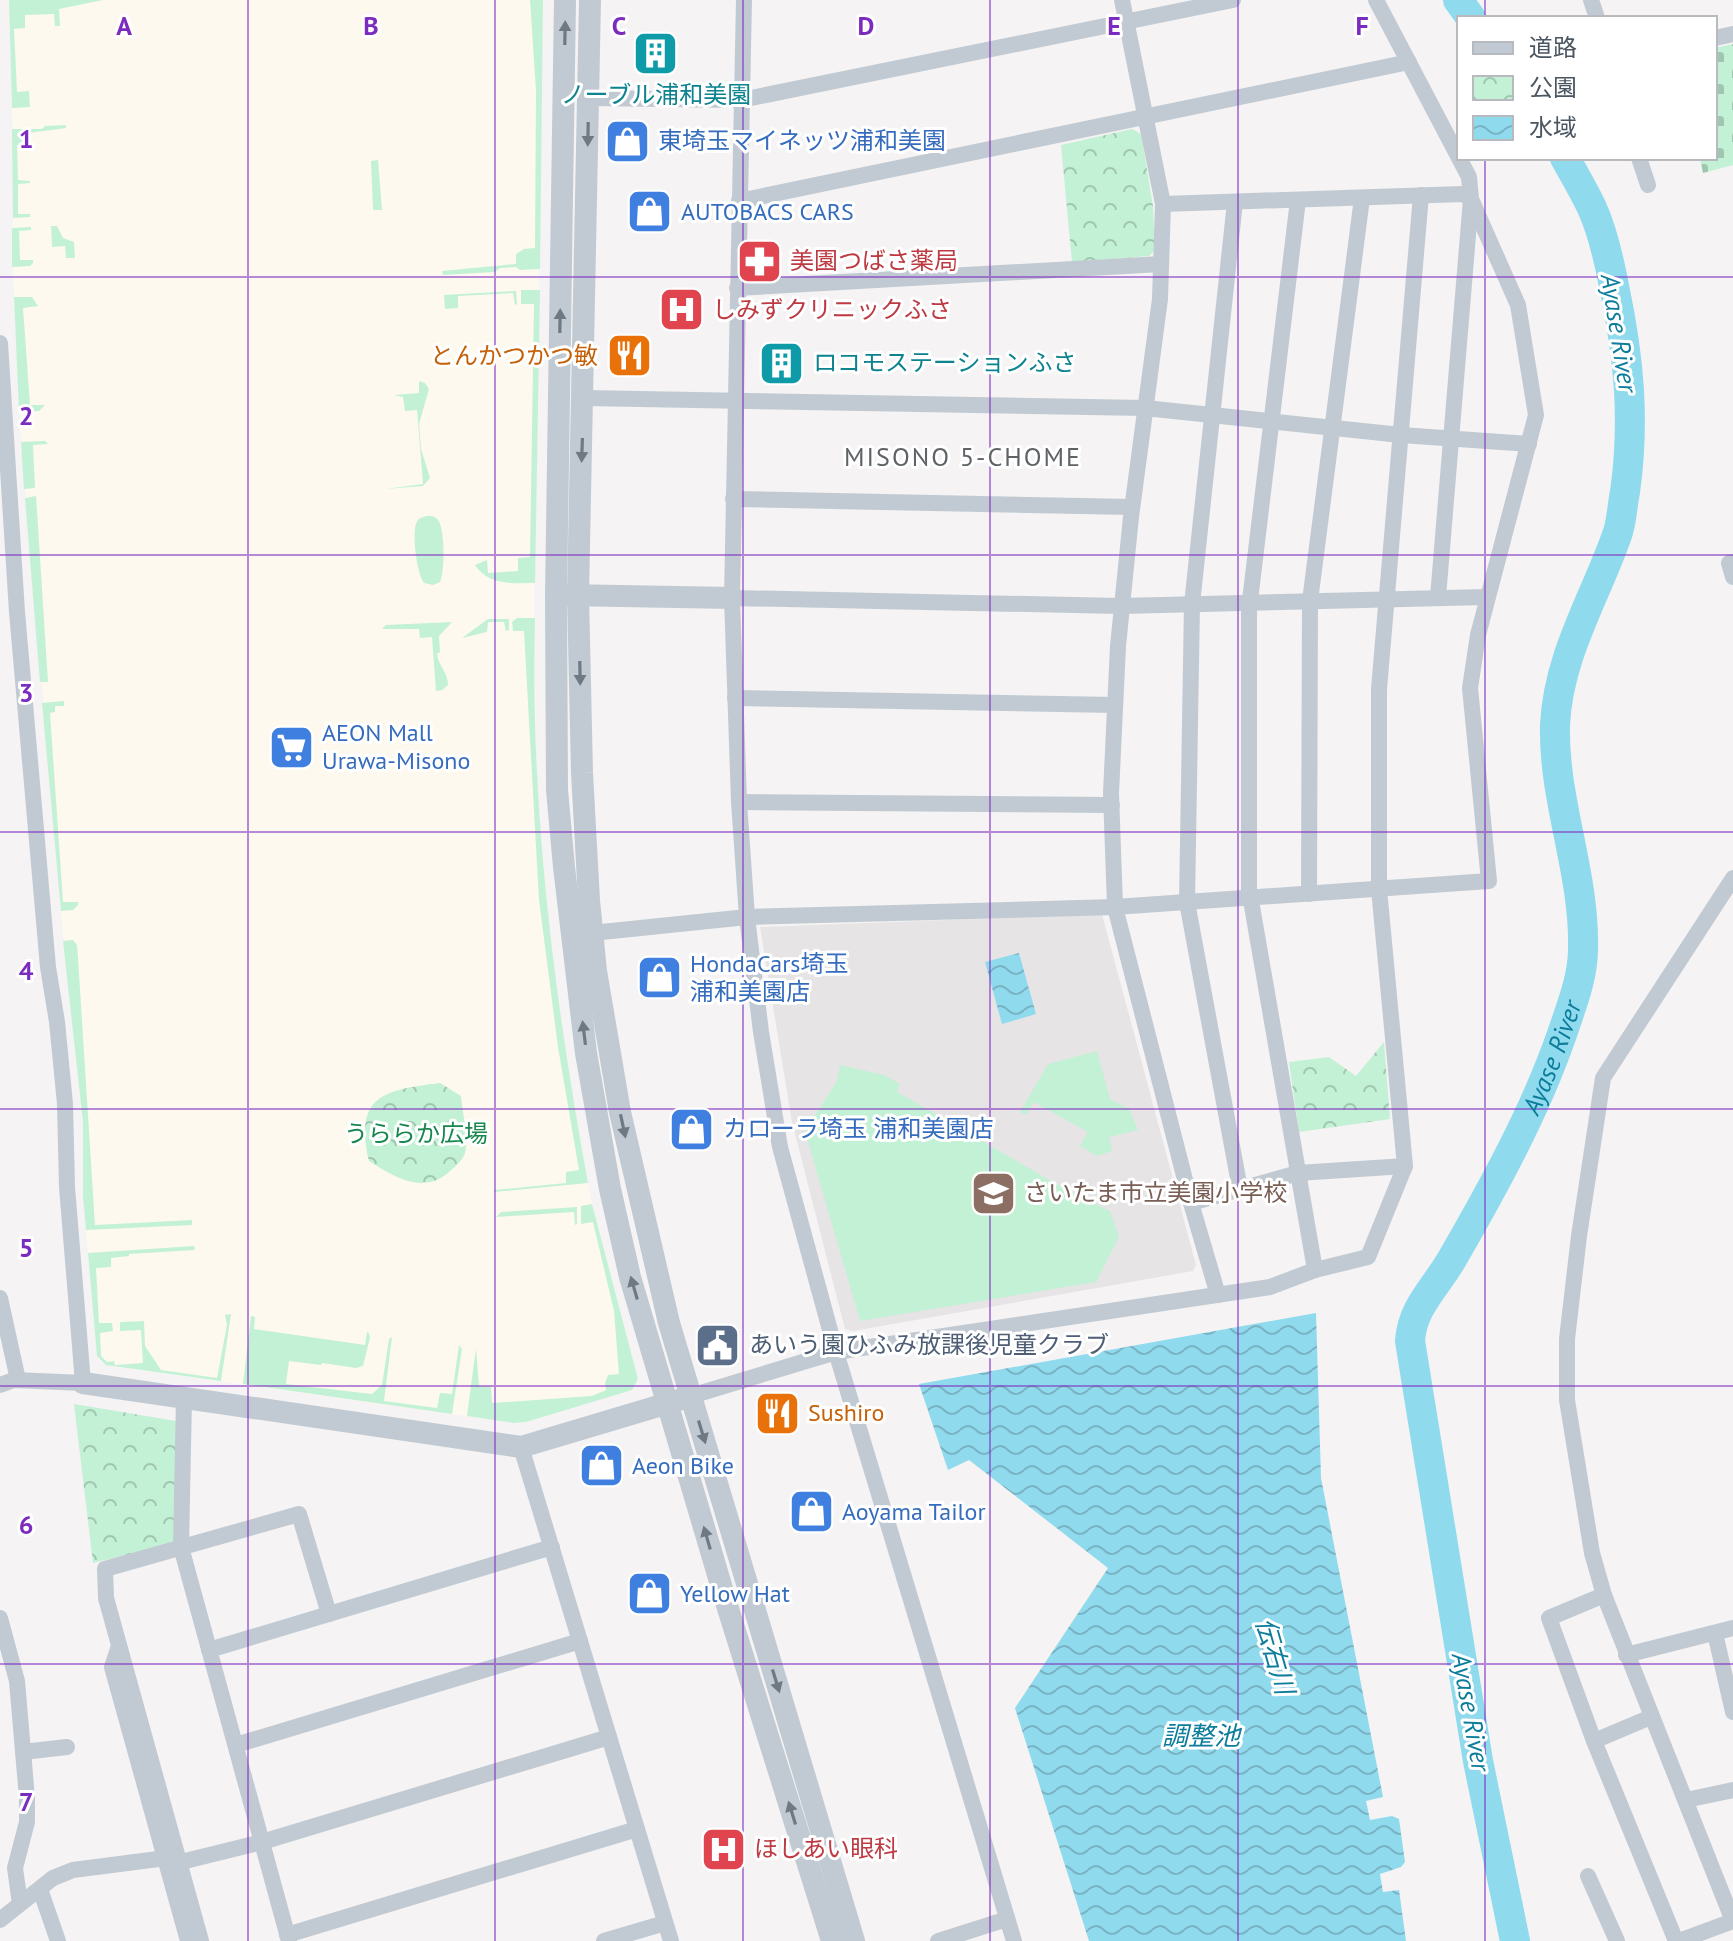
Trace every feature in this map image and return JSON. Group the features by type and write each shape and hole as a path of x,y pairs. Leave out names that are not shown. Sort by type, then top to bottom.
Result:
{"street":[{"path":"565,0 567,595 592,933 606,1039 669,1323 854,1941"},
{"path":"590,0 584,398 567,595 557,790 586,1053 630,1277 726,1602 832,1941"},
{"path":"744,0 732,598 739,802 747,917 761,1032 780,1147 836,1352 1014,1941"},
{"path":"1122,0 1163,204 1160,299 1121,606 1112,805 1115,907 1191,1203 1218,1295"},
{"path":"588,98 741,100 1233,0"},
{"path":"1376,0 1457,154"},
{"path":"739,201 1409,62"},
{"path":"1438,597 1471,199 1469,177 1460,160"},
{"path":"1640,160 1648,185"},
{"path":"592,933 747,917 1115,907 1489,881 1470,688 1487,597 1536,415 1518,305 1471,199 1463,194 1163,204"},
{"path":"0,1385 18,1380 83,1383 521,1447 836,1352 1270,1287 1315,1270 1368,1257 1405,1166 1379,889 1379,689 1421,195"},
{"path":"1309,894 1310,601 1362,198"},
{"path":"1298,200 1250,603 1249,898 1315,1270"},
{"path":"1235,202 1192,604 1187,902 1240,1189"},
{"path":"737,288 1161,264"},
{"path":"0,343 17,612 48,967 65,1104 67,1187 83,1383"},
{"path":"584,398 1145,408 1401,435 1529,444"},
{"path":"733,499 1132,507"},
{"path":"1733,562 1729,563 1733,577"},
{"path":"567,595 1121,606 1487,597"},
{"path":"735,698 1115,705"},
{"path":"739,802 1112,805"},
{"path":"1604,1595 1549,1618 1594,1741 1677,1941 1733,1921 1728,1895 1626,1655 1592,1553 1567,1400 1569,1324 1603,1078 1733,878"},
{"path":"1191,1203 1298,1173 1405,1166"},
{"path":"0,1298 18,1380"},
{"path":"184,1398 181,1547 288,1938 637,1829"},
{"path":"521,1447 671,1941"},
{"path":"188,1941 173,1860 106,1598 105,1569 299,1514 329,1614"},
{"path":"209,1650 552,1547"},
{"path":"0,1618 17,1681 23,1752 27,1822 15,1868 20,1904"},
{"path":"1626,1655 1733,1628"},
{"path":"1715,1633 1733,1712"},
{"path":"236,1745 580,1641"},
{"path":"1594,1741 1651,1717"},
{"path":"0,1920 53,1878 73,1870 173,1860 262,1842 609,1737"},
{"path":"23,1752 67,1747"},
{"path":"1686,1800 1733,1790"},
{"path":"173,1860 201,1941"},
{"path":"1588,1876 1617,1941"},
{"path":"40,1889 58,1941"},
{"path":"938,1941 1007,1919"},
{"path":"604,1941 665,1923"}],"shaded area":[{"name":"AEON Mall Urawa-Misono","path":"9,0 543,0 534,625 537,791 550,942 568,1071 592,1204 638,1379 632,1390 526,1422 513,1423 106,1365 97,1356 83,1197 83,1122 65,957 21,442 12,253 14,184"},
{"name":"さいたま市立美園小学校","path":"1102,914 1196,1265 1193,1271 853,1331 845,1329 792,1122 760,927"}],"green space":[{"path":"9,0 103,0 59,9 60,26 55,26 54,14 25,15 25,28 14,29 17,92 29,91 30,107 12,108"},
{"path":"530,0 543,0 540,269 520,270 516,267 500,268 495,272 443,275 442,271 516,264 516,254 535,248 536,91"},
{"path":"1733,44 1733,165 1703,173 1700,160 1717,160 1717,48"},
{"path":"66,125 66,128 28,133 28,144 17,145 18,180 30,181 18,184 18,214 30,214 30,217 13,218 12,129"},
{"path":"1132,129 1141,134 1153,206 1155,250 1149,256 1072,262 1061,145"},
{"path":"378,160 382,210 373,210 371,161"},
{"path":"51,226 57,226 63,238 74,242 75,258 66,258 65,246 52,247"},
{"path":"31,227 31,230 19,231 20,260 33,260 33,263 12,267 12,228"},
{"path":"521,290 540,290 535,583 494,580 475,565 487,560 488,573 518,571 518,558 530,557 534,304 521,304"},
{"path":"516,291 515,305 513,293 458,296 458,308 445,309 444,295"},
{"path":"14,297 32,297 38,306 23,308 30,405 45,405 39,411 19,412"},
{"path":"419,381 429,389 419,424 421,449 430,478 423,486 385,489 423,484 417,410 405,411 403,397 394,395 419,393"},
{"path":"45,441 48,444 33,445 35,488 24,489 21,442"},
{"path":"36,496 48,682 40,682 25,498"},
{"path":"426,516 438,520 443,541 442,577 440,582 433,585 424,583 421,578 415,545 416,524"},
{"path":"517,618 535,618 536,760 547,902 565,1043 588,1183 494,1192 566,1183 566,1172 579,1170 558,1047 539,900 524,631 513,631 512,622"},
{"path":"488,619 509,619 509,630 506,631 504,622 488,622 487,632 462,638"},
{"path":"452,622 439,636 440,652 437,654 448,685 436,691 432,637 420,638 419,629 382,629 386,625"},
{"path":"64,701 64,706 55,706 55,712 50,713 63,902 78,902 78,905 73,910 61,911 42,703"},
{"path":"73,940 77,945 95,1225 192,1220 192,1225 86,1230 83,1122 63,941"},
{"path":"1384,1042 1390,1119 1299,1132 1289,1062 1329,1057 1356,1076"},
{"path":"1097,1051 1110,1099 1129,1109 1138,1130 1109,1137 1112,1151 1097,1156 1080,1146 1088,1132 1034,1102 1026,1115 1020,1112 1048,1064"},
{"path":"840,1065 884,1075 900,1084 897,1092 1079,1197 1110,1211 1119,1237 1096,1282 860,1321 805,1131 837,1081"},
{"name":"うららか広場","path":"440,1083 461,1096 466,1148 458,1164 439,1179 419,1183 398,1178 369,1161 366,1122 378,1100 403,1089"},
{"path":"592,1204 638,1379 632,1390 526,1422 467,1416 476,1348 479,1386 491,1387 492,1403 592,1396 606,1390 608,1375 619,1374 614,1311 593,1222 581,1224 581,1206"},
{"path":"577,1207 575,1225 574,1212 496,1217 501,1212"},
{"path":"194,1246 195,1250 111,1258 111,1267 96,1268 99,1323 112,1323 113,1331 100,1333 101,1356 107,1362 114,1361 115,1365 143,1363 141,1330 120,1331 120,1322 144,1321 145,1346 161,1370 217,1378 227,1325 225,1315 231,1314 221,1381 106,1365 97,1356 88,1253"},
{"path":"251,1316 255,1317 254,1329 365,1345 369,1333 363,1366 356,1368 289,1361 286,1384 372,1394 382,1385 389,1339 392,1337 384,1401 437,1408 440,1393 452,1394 459,1345 462,1349 452,1414 243,1384"},
{"path":"74,1404 176,1421 176,1543 93,1563"}],"water":[{"path":"1019,953 1036,1014 1002,1024 985,962"},
{"name":"調整池","path":"1316,1313 1321,1478 1383,1797 1366,1801 1370,1820 1392,1816 1399,1819 1405,1862 1401,1867 1380,1874 1383,1892 1399,1890 1406,1941 1089,1941 1015,1708 1108,1568 969,1460 948,1470 919,1384"}],"waterway":[{"name":"Ayase River","path":"1458,0 1470,16"},
{"name":"Ayase River","path":"1515,1941 1478,1761 1410,1341 1420,1307 1483,1205 1539,1092 1573,1003 1582,960 1579,892 1559,781 1555,725 1570,651 1620,525 1628,465 1630,414 1623,338 1605,246 1592,208 1566,160"}],"place":[{"name":"ノーブル浦和美園","path":"656,53"},
{"name":"東埼玉マイネッツ浦和美園","path":"627,141"},
{"name":"AUTOBACS CARS","path":"650,212"},
{"name":"美園つばさ薬局","path":"759,261"},
{"name":"しみずクリニックふさ","path":"681,310"},
{"name":"とんかつかつ敏","path":"629,356"},
{"name":"ロコモステーションふさ","path":"782,363"},
{"name":"AEON Mall Urawa-Misono","path":"291,747"},
{"name":"HondaCars埼玉 浦和美園店","path":"659,978"},
{"name":"カローラ埼玉 浦和美園店","path":"692,1129"},
{"name":"さいたま市立美園小学校","path":"993,1193"},
{"name":"あいう園ひふみ放課後児童クラブ","path":"718,1345"},
{"name":"Sushiro","path":"777,1413"},
{"name":"Aeon Bike","path":"601,1466"},
{"name":"Aoyama Tailor","path":"811,1512"},
{"name":"Yellow Hat","path":"649,1594"},
{"name":"ほしあい眼科","path":"723,1849"}],"district":[{"name":"MISONO 5-CHOME","path":"963,457"}],"water label":[{"name":"伝右川","path":"1275,1656"}]}
